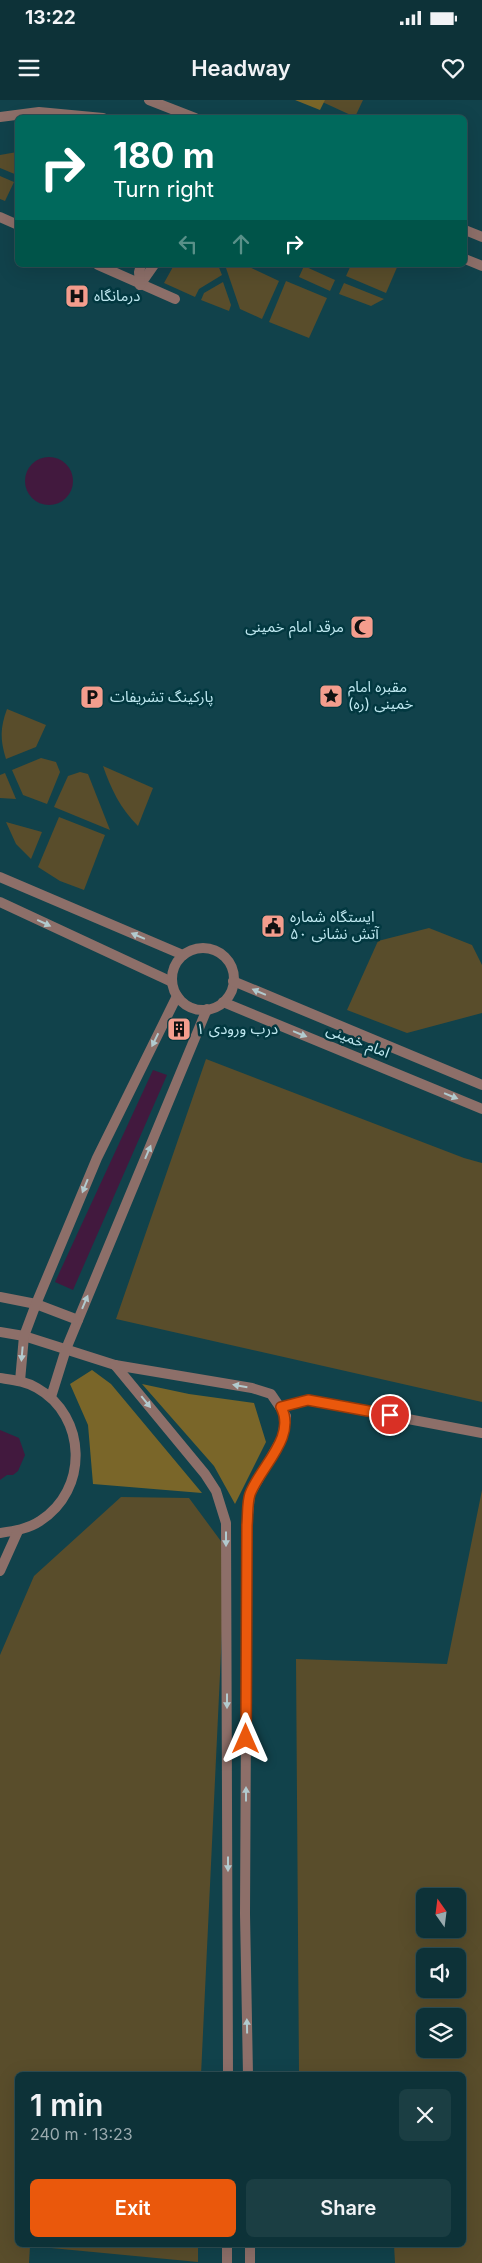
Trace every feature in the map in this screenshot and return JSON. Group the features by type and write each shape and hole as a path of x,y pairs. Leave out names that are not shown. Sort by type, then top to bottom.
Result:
{"street":[{"path":"149,100 187,115"},
{"path":"16,115 39,112 71,115"},
{"path":"0,117 15,115"},
{"path":"0,217 15,224"},
{"path":"467,231 482,237"},
{"path":"467,260 482,266"},
{"path":"102,267 175,299"},
{"path":"140,267 140,285"},
{"path":"140,285 153,267"},
{"path":"0,877 183,955"},
{"path":"0,902 172,982"},
{"path":"202,948 222,954 230,966 233,981 228,996 223,1002 208,1009 190,1007 177,996 172,982 174,967 183,955 192,950 202,948"},
{"name":"امام خمینی","path":"233,981 482,1085"},
{"path":"20,1381 24,1336 36,1304 97,1158 177,996"},
{"name":"امام خمینی","path":"223,1002 482,1108"},
{"path":"51,1397 66,1349 208,1009"},
{"path":"0,1297 36,1304 78,1320"},
{"path":"0,1332 24,1336 115,1365 252,1388 271,1394 286,1416 282,1438 250,1494 247,1525 245,1914 248,2072"},
{"path":"115,1365 205,1474 216,1491 226,1524 228,2072"},
{"path":"0,1378 20,1381 36,1387 51,1397 66,1416 75,1438 77,1462 71,1486 58,1506 40,1522 18,1531 0,1533"},
{"path":"281,1407 308,1400 482,1433"},
{"path":"0,1571 18,1531"},
{"path":"227,2247 227,2263"},
{"path":"250,2247 250,2263"}],"shaded area":[{"path":"295,100 325,100 320,110"},
{"path":"318,100 363,100 356,115 351,115"},
{"path":"15,152 15,174 0,168 0,155"},
{"path":"0,176 14,182 5,201 0,199"},
{"path":"173,267 219,267 222,275 199,289 195,297 164,283"},
{"path":"226,267 249,267 279,281 262,319 240,309"},
{"path":"304,267 306,267 335,280 330,291 299,277"},
{"path":"350,267 397,267 386,293 346,276"},
{"path":"286,281 327,298 309,338 269,322"},
{"path":"223,282 231,305 229,311 201,300 204,293"},
{"path":"344,283 384,299 371,306 339,294"},
{"path":"44,457 54,457 66,464 73,476 73,486 66,498 54,505 44,505 36,501 29,494 25,486 25,476 29,468 36,461"},
{"path":"7,709 46,725 36,747 6,759 2,734"},
{"path":"41,758 56,762 60,772 47,804 23,795 12,770"},
{"path":"103,766 153,788 138,826 117,798"},
{"path":"80,772 88,774 110,830 54,807 68,776"},
{"path":"5,773 16,799 0,798 0,775"},
{"path":"59,817 105,835 84,890 60,881 38,867"},
{"path":"6,822 42,832 31,859 16,844"},
{"path":"429,928 472,945 482,965 482,1013 407,1033 347,1010 378,941"},
{"path":"206,1059 464,1158 482,1163 482,1402 116,1319"},
{"path":"153,1070 167,1075 73,1290 55,1282"},
{"path":"92,1370 111,1384 202,1493 93,1484 88,1425 70,1384"},
{"path":"142,1384 189,1394 254,1403 266,1442 235,1504 214,1466"},
{"path":"0,1430 19,1438 25,1455 18,1471 0,1480"},
{"path":"482,1490 482,2263 395,2263 394,2247 466,2247 466,2072 299,2072 296,1659 447,1664"},
{"path":"121,1497 189,1498 226,1548 201,2072 15,2072 15,2247 30,2247 29,2263 0,2263 0,1655 34,1576"},
{"path":"40,2247 198,2247 198,2262"}],"place":[{"name":"درمانگاه","path":"77,296"},
{"name":"مرقد امام خمینی","path":"362,627"},
{"name":"مقبره امام خمینی (ره)","path":"331,696"},
{"name":"پارکینگ تشریفات","path":"92,697"},
{"name":"ایستگاه شماره ۵۰ آتش نشانی","path":"273,926"},
{"name":"درب ورودی ۱","path":"179,1029"}],"route":[{"path":"246,1739 247,1525 250,1494 282,1438 286,1416 281,1407 308,1400 390,1415"}]}
